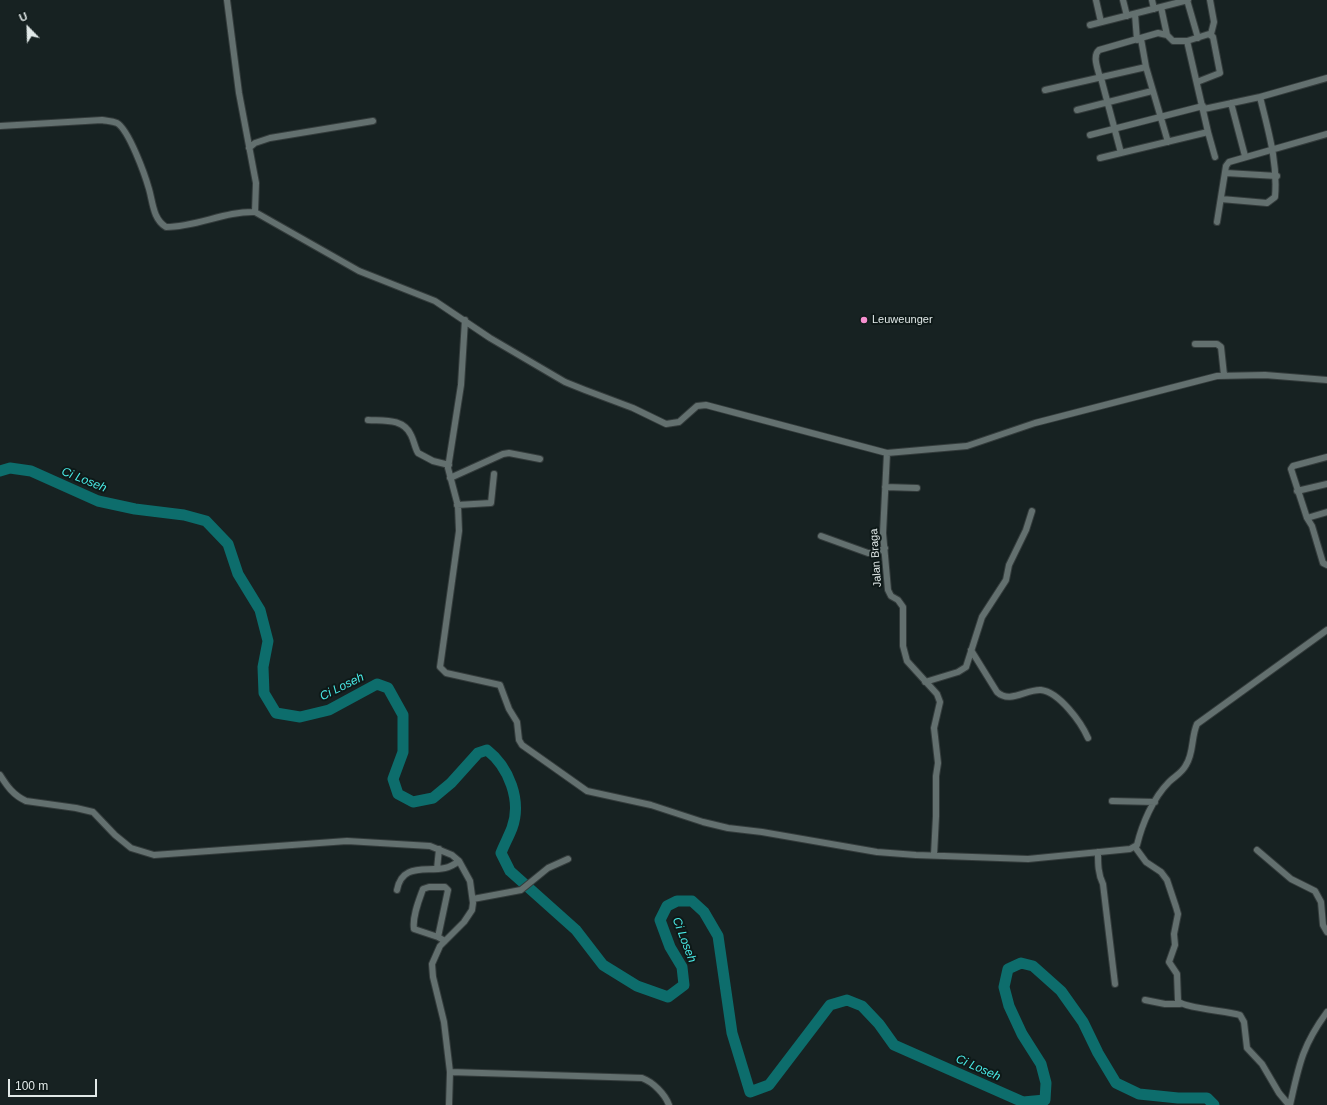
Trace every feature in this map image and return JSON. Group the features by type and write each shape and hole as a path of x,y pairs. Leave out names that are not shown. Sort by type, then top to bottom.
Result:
{"street":[{"path":"227,0 239,93 256,183 256,212"},
{"path":"1096,0 1101,22"},
{"path":"1123,0 1127,16"},
{"path":"1152,0 1158,8 1168,35 1173,41 1187,41 1210,34"},
{"path":"1197,82 1217,76 1220,72 1210,34 1214,22 1210,0"},
{"path":"1090,25 1184,1 1198,38"},
{"path":"1135,14 1139,39 1152,91 1168,142"},
{"path":"1121,153 1095,58 1097,52 1158,33 1168,35"},
{"path":"1187,41 1215,157"},
{"path":"1045,90 1146,67"},
{"path":"1090,135 1204,107 1260,97 1327,78"},
{"path":"1077,110 1152,91"},
{"path":"1221,199 1270,202 1275,197 1277,176 1273,148 1260,97"},
{"path":"1231,103 1245,156"},
{"path":"0,126 102,120 117,123 122,128 144,172 156,217 166,228 190,226 241,212 256,212 359,271 435,301 490,338 565,382 633,408 666,424 680,422 697,406 706,404 887,453 967,446 1035,423 1199,380 1224,375 1265,375 1327,380"},
{"path":"249,148 255,143 270,138 373,121"},
{"path":"1100,158 1208,132"},
{"path":"1217,222 1229,162 1273,148 1327,134"},
{"path":"1226,172 1277,176"},
{"path":"465,320 461,385 449,471 457,505 459,531 440,667 446,673 500,685 508,709 517,722 519,740 526,748 587,791 651,805 703,822 728,828 762,832 878,852 1028,859 1130,850 1135,847 1145,819 1155,802 1168,783 1179,774 1189,762 1195,728 1200,721 1321,636 1327,630"},
{"path":"1195,344 1217,344 1221,347 1224,375"},
{"path":"368,420 403,424 410,434 418,453 449,471 509,453 540,459"},
{"name":"Jalan Braga","path":"887,453 883,533 888,590 891,596 898,600 903,608 904,653 912,669 937,694 940,702 934,728 938,763 936,776 934,855"},
{"path":"1327,457 1291,467 1307,518 1312,526 1323,563 1327,564"},
{"path":"457,505 491,503 494,474"},
{"path":"1298,491 1327,484"},
{"path":"885,487 916,488"},
{"path":"926,682 963,670 966,667 982,617 1006,580 1009,564 1026,530 1032,511"},
{"path":"1307,518 1327,512"},
{"path":"821,536 868,553 876,553 885,548"},
{"path":"972,650 997,692 1001,696 1011,697 1038,690 1045,692 1056,698 1071,712 1080,722 1088,738"},
{"path":"0,775 13,793 19,798 26,801 81,808 93,812 115,835 131,848 154,855 347,841 430,846 452,854 459,861 470,881 473,899 472,910 464,922 440,946 432,964 433,977 444,1022 450,1072 449,1105"},
{"path":"1112,802 1155,802"},
{"path":"1135,847 1146,862 1167,880 1176,907 1178,914 1174,934 1175,945 1169,962 1177,974 1177,994 1180,1004"},
{"path":"437,869 439,848"},
{"path":"1257,850 1291,879 1315,891 1321,902 1323,925 1327,932"},
{"path":"1098,852 1098,866 1100,878 1103,884 1116,984"},
{"path":"473,899 510,893 525,887 548,868 568,859"},
{"path":"397,890 402,877 409,871 448,867 459,861"},
{"path":"438,937 448,890 445,887 429,887 423,889 413,927 415,930 438,937 445,941"},
{"path":"1145,1000 1165,1004 1180,1004 1240,1015 1244,1022 1247,1048 1262,1064 1276,1088 1289,1105"},
{"path":"1289,1105 1301,1057 1307,1042 1327,1012"},
{"path":"450,1072 642,1078 648,1080 659,1090 669,1105"}],"waterway":[{"name":"Ci Loseh","path":"0,471 10,468 31,471 98,501 135,509 184,515 206,521 228,544 238,574 260,610 268,641 263,667 264,693 276,713 300,717 329,710 377,684 388,688 403,715 403,752 393,779 398,794 413,802 433,798 451,783 478,753 487,750 502,766 512,785 515,818 501,853 510,871 576,930 603,965 637,986 668,997 684,985 682,967 670,947 660,920 667,906 677,901 692,901 704,912 718,936 732,1033 750,1092 769,1085 830,1005 847,1000 862,1006 879,1024 894,1045 1023,1102 1045,1100 1046,1083 1041,1064 1022,1034 1009,1006 1004,987 1008,969 1021,963 1033,966 1061,991 1083,1022 1098,1053 1116,1083 1139,1094 1178,1098 1207,1098 1214,1105"}],"place":[{"name":"Leuweunger","path":"864,320"}]}
